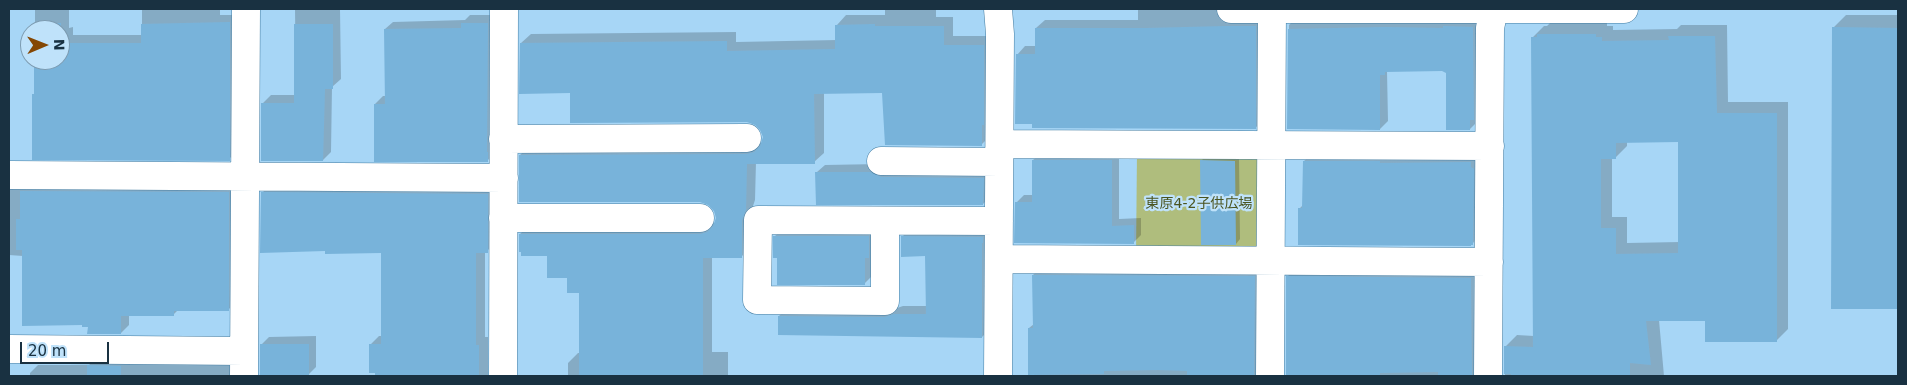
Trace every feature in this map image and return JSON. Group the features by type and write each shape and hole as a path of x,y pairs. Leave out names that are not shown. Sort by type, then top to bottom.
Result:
{"street":[{"path":"9,349 244,363 246,9"},
{"path":"503,376 504,9"},
{"path":"998,9 1000,34 998,376"},
{"path":"1231,9 1624,9"},
{"path":"1270,376 1272,9"},
{"path":"1488,376 1490,28 1494,9"},
{"path":"504,139 747,138"},
{"path":"881,161 999,152 1271,145 1490,146"},
{"path":"9,175 504,178"},
{"path":"503,218 700,218"},
{"path":"885,221 885,300 757,300 758,220 999,221"},
{"path":"999,259 1489,262"}],"green space":[{"name":"東原4-2子供広場","path":"1137,152 1261,156 1261,251 1136,256"}],"building":[{"path":"230,22 230,161 32,160 34,70 70,70 70,43 141,43 141,24"},
{"path":"461,23 488,23 488,162 374,162 374,104 385,104 384,29 461,28"},
{"path":"294,24 333,24 333,89 325,89 323,161 261,161 261,103 294,103"},
{"path":"875,24 875,26 944,26 944,45 984,45 984,125 982,125 982,146 885,145 882,93 814,94 815,164 747,164 746,210 742,220 742,258 703,258 703,376 579,376 579,293 567,293 567,278 547,278 547,256 521,256 521,252 519,252 519,234 700,234 707,232 713,226 716,218 714,211 708,205 700,202 519,202 519,155 747,154 754,152 760,146 763,137 755,125 747,122 570,123 570,93 519,94 520,43 727,41 727,51 835,49 835,25"},
{"path":"1256,26 1256,129 1032,128 1032,124 1015,124 1016,54 1035,54 1035,28"},
{"path":"1443,26 1473,27 1474,120 1470,120 1470,130 1446,130 1446,73 1442,71 1385,72 1385,75 1380,75 1380,130 1287,129 1288,29 1443,28"},
{"path":"1832,27 1898,28 1898,309 1831,309"},
{"path":"1537,34 1596,34 1596,37 1602,37 1602,41 1669,40 1668,36 1715,36 1717,113 1777,113 1777,342 1705,342 1705,321 1646,321 1651,365 1630,363 1630,376 1511,376 1511,374 1504,374 1504,346 1533,347 1531,37 1537,37","holes":["1678,142 1678,253 1616,254 1616,228 1601,228 1601,159 1616,159 1616,143"]},
{"path":"1032,160 1112,160 1112,226 1134,225 1134,244 1014,243 1015,202 1032,202"},
{"path":"1200,160 1235,161 1236,245 1201,245"},
{"path":"1303,161 1380,161 1380,163 1471,162 1471,167 1474,169 1473,245 1298,245 1298,208 1302,208"},
{"path":"815,172 870,172 881,177 984,178 983,205 816,205"},
{"path":"20,191 229,192 229,311 174,311 174,316 121,316 121,334 87,334 88,327 82,327 82,325 22,326 22,250 16,250 16,219 20,219"},
{"path":"261,192 488,194 488,253 476,253 476,345 479,345 479,376 375,376 375,373 369,373 369,344 381,344 381,253 325,254 325,251 260,253"},
{"path":"773,236 869,236 869,258 865,258 865,285 777,285 777,258 773,258"},
{"path":"901,236 983,237 982,338 778,335 778,316 885,317 894,314 926,314 925,256 901,257"},
{"path":"1032,275 1255,276 1254,375 1187,376 1187,371 1158,370 1104,371 1104,374 1028,375 1028,328 1033,328"},
{"path":"1286,276 1471,278 1472,375 1438,375 1438,372 1380,373 1380,375 1286,375"},
{"path":"260,344 309,344 309,376 260,376"},
{"path":"87,365 121,366 121,376 87,376"}]}
